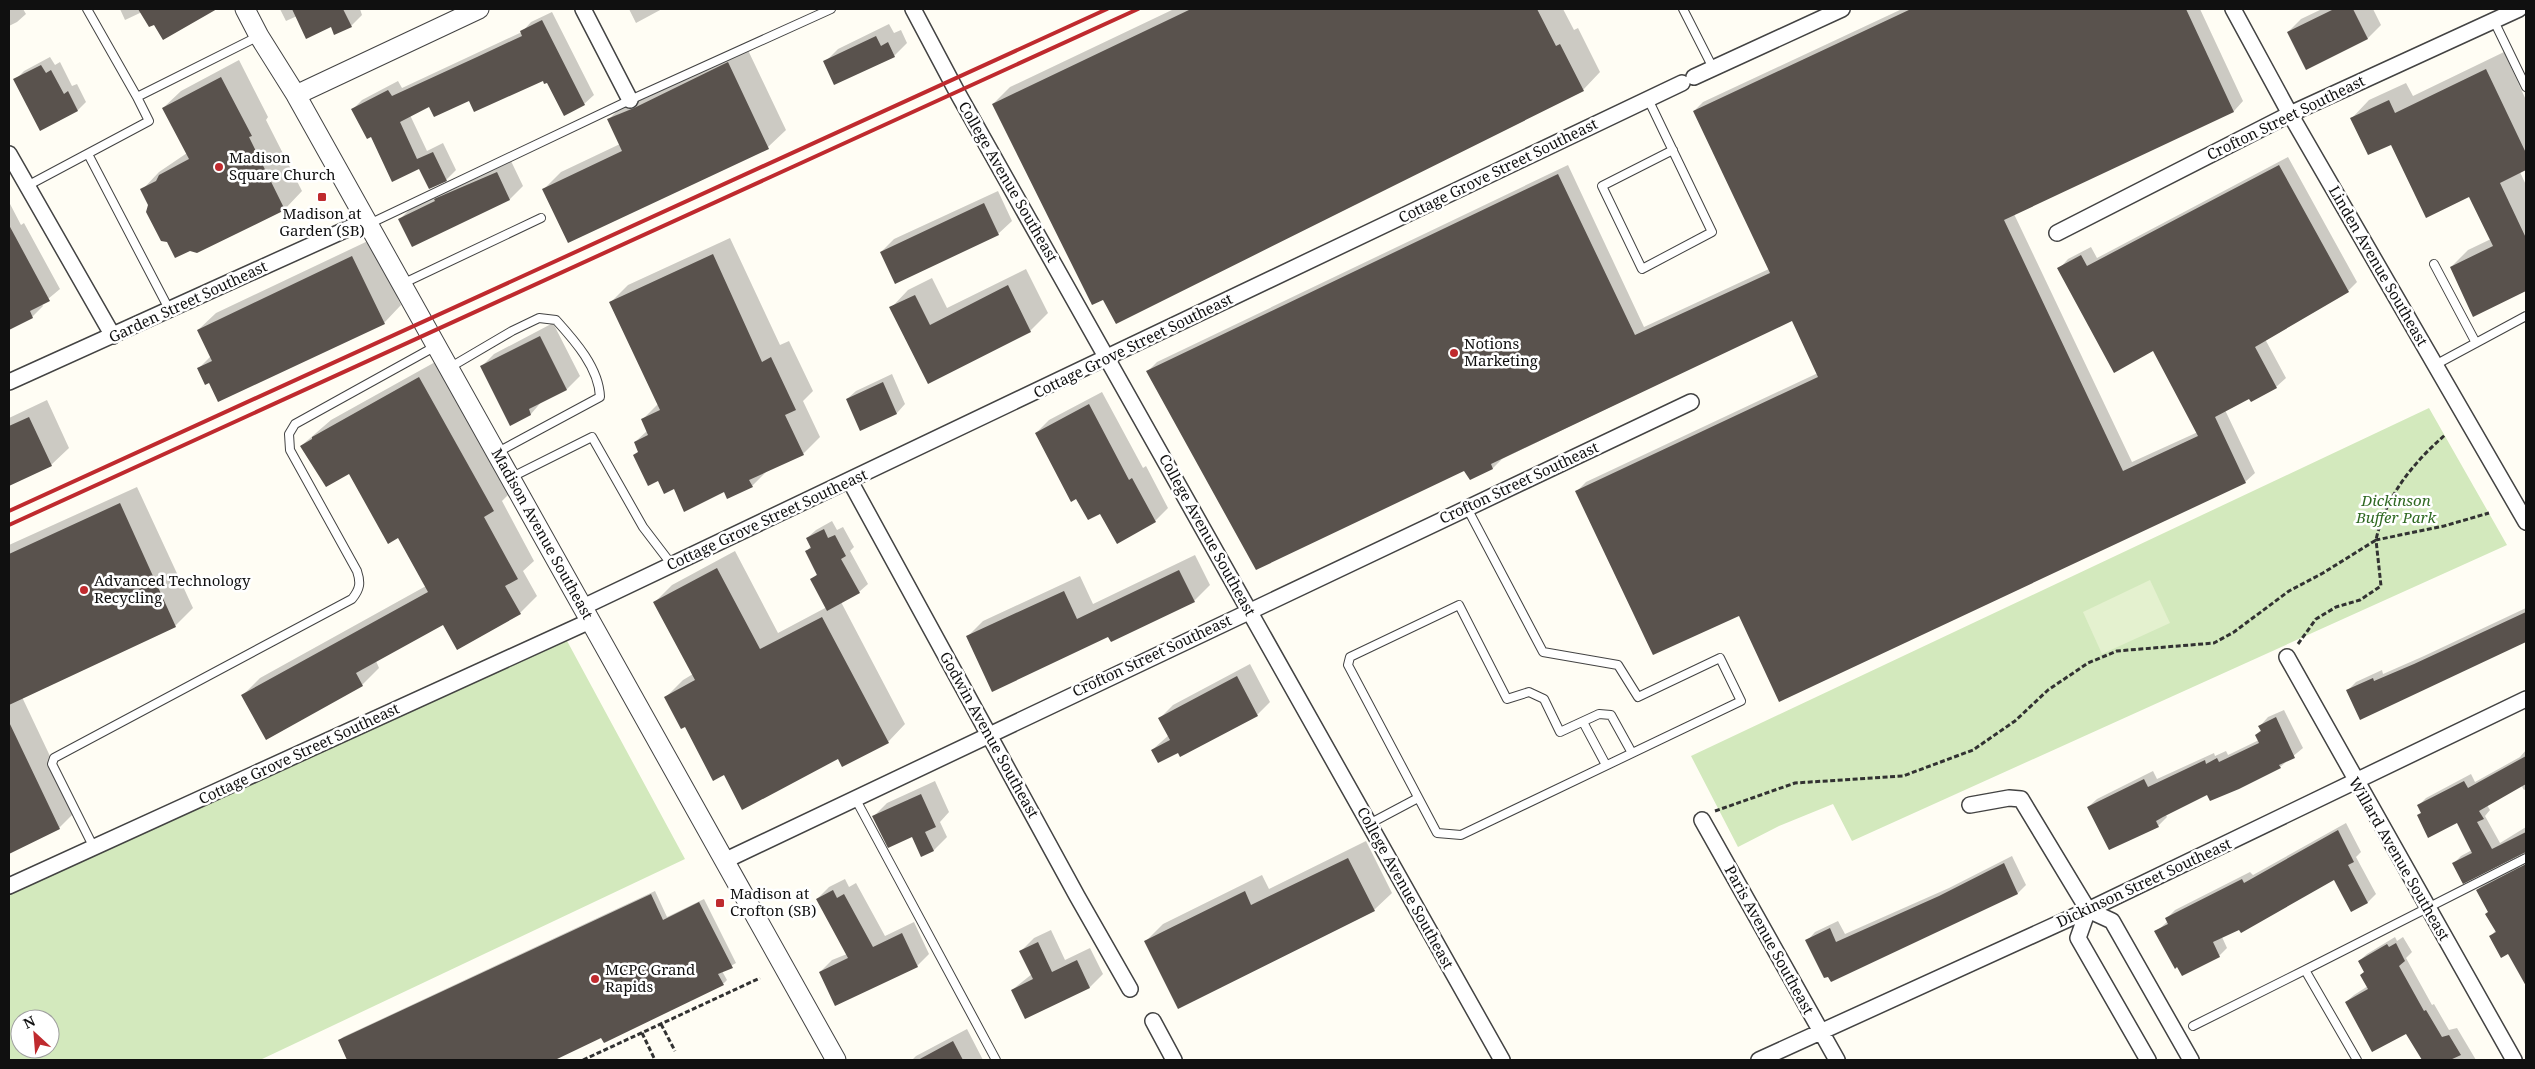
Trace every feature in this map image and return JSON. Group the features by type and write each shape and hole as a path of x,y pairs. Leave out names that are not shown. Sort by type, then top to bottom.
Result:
{"street":[{"name":"Madison Avenue Southeast","path":"245,9 259,36 296,94 368,222 836,1060"},
{"path":"296,94 479,9"},
{"path":"583,9 630,100"},
{"name":"College Avenue Southeast","path":"913,9 957,92 1502,1060"},
{"name":"Cottage Grove Street Southeast","path":"9,886 94,848 586,614 672,565 1713,68 1842,9"},
{"name":"Linden Avenue Southeast","path":"2233,9 2290,114 2526,522"},
{"name":"Crofton Street Southeast","path":"2056,232 2290,114 2519,9"},
{"path":"9,154 113,336"},
{"name":"Garden Street Southeast","path":"9,382 368,222"},
{"name":"Crofton Street Southeast","path":"724,861 1690,402"},
{"name":"Godwin Avenue Southeast","path":"850,481 1077,896 1130,989"},
{"name":"Willard Avenue Southeast","path":"2287,657 2514,1060"},
{"name":"Dickinson Street Southeast","path":"1759,1060 2088,910 2526,699"},
{"path":"1970,805 2009,798 2021,799 2088,910 2112,921 2191,1060"},
{"name":"Paris Avenue Southeast","path":"1702,820 1837,1060"},
{"path":"2088,910 2078,938 2148,1060"},
{"path":"1153,1021 1174,1060"}],"lane":[{"path":"27,186 149,122 137,97 87,9"},
{"path":"368,222 630,100 832,9"},
{"path":"1683,9 1713,68"},
{"path":"2494,21 2526,87"},
{"path":"137,97 259,36"},
{"path":"1648,99 1673,150 1712,232 1642,269 1602,186 1673,150"},
{"path":"88,154 170,310"},
{"path":"402,284 541,218"},
{"path":"2434,264 2476,343"},
{"path":"2435,365 2526,316"},
{"path":"449,368 512,331 539,318 556,320 575,341 600,383 600,397 496,453"},
{"path":"94,848 58,778 52,764 54,758 352,599 359,590 360,580 357,571 290,450 289,434 295,424 436,345"},
{"path":"510,478 592,437 643,527 672,565"},
{"path":"1467,508 1543,652 1618,665 1638,697 1720,658 1740,700 1632,753 1461,835 1437,833 1348,665 1350,657 1459,605 1507,699 1529,692 1544,699 1560,732 1599,714 1611,714 1632,753"},
{"path":"1583,722 1606,765"},
{"path":"855,798 996,1060"},
{"path":"1369,824 1418,798"},
{"path":"2194,1026 2526,858"},
{"path":"2305,970 2357,1060"}],"path":[{"path":"2287,657 2316,619 2336,607 2360,600 2381,586 2376,540 2380,522 2406,474 2426,451 2445,435"},
{"path":"1702,820 1718,808 1795,783 1903,776 1972,750 2015,721 2048,690 2088,662 2116,651 2214,643 2234,632 2289,591 2323,573 2376,540 2444,526 2489,513"},
{"path":"583,1060 760,978"},
{"path":"661,1024 675,1051"},
{"path":"642,1033 655,1060"}],"green space":[{"name":"Dickinson Buffer Park","path":"2429,408 2507,545 1852,841 1833,804 1779,826 1738,847 1691,756"},
{"path":"2150,580 2170,623 2102,654 2083,612"},
{"path":"566,639 685,859 260,1060 9,1060 9,894"}],"building":[{"path":"138,9 217,9 163,40 154,25 149,27"},
{"path":"292,9 343,9 352,27 334,35 331,27 306,39"},
{"path":"1191,9 1537,9 1556,46 1560,44 1584,91 1116,324 1103,300 1092,305 992,104"},
{"name":"Notions Marketing","path":"1911,9 2186,9 2234,112 2004,220 2123,471 2198,436 2153,351 2114,373 2057,268 2081,255 2087,266 2279,165 2349,292 2255,347 2277,388 2251,402 2249,399 2215,417 2246,483 1779,702 1739,616 1653,655 1575,491 1818,377 1792,321 1491,464 1493,469 1470,480 1464,471 1256,570 1146,371 1558,174 1635,335 1770,273 1693,111"},
{"path":"2334,9 2353,9 2368,39 2306,70 2287,32"},
{"path":"542,20 585,105 564,116 547,83 544,84 543,81 474,112 469,101 434,117 429,107 400,122 417,159 433,152 447,181 429,189 419,169 392,182 371,137 367,139 351,109 388,90 392,96 477,57 522,36 520,31"},
{"path":"876,36 881,46 888,42 895,57 834,85 823,61"},
{"path":"728,62 769,149 568,243 542,189 622,151 607,119 634,108"},
{"path":"41,65 46,73 51,70 64,94 68,91 78,111 40,131 13,79"},
{"path":"2486,69 2526,153 2526,170 2500,183 2526,238 2526,291 2473,317 2450,267 2493,246 2469,197 2426,218 2391,145 2368,155 2350,118 2389,100 2395,113"},
{"name":"Madison Square Church","path":"221,77 252,136 249,137 285,210 197,253 190,251 175,258 167,242 161,241 146,212 148,205 140,189 156,181 159,175 189,159 162,108"},
{"path":"497,172 510,200 412,247 398,219 435,201 434,199"},
{"path":"984,203 999,235 895,284 880,252"},
{"path":"9,225 50,301 30,311 33,318 9,330"},
{"path":"713,254 762,362 771,357 796,410 785,415 804,455 749,480 753,487 727,499 724,492 684,512 674,489 664,494 658,481 648,486 633,455 638,452 634,442 648,435 641,419 660,410 609,302"},
{"path":"352,256 385,324 218,402 209,383 205,385 197,368 212,361 197,330"},
{"path":"1008,285 1031,332 928,384 889,307 915,295 930,325"},
{"path":"540,336 567,390 529,409 531,415 510,426 480,366"},
{"path":"419,377 494,511 484,517 518,579 505,586 521,614 457,650 443,625 356,673 363,686 266,740 241,695 428,592 398,538 388,544 349,474 326,487 300,446 312,439 312,437"},
{"path":"883,382 897,414 860,431 846,399"},
{"path":"1089,404 1129,480 1132,478 1156,522 1117,544 1100,514 1088,520 1076,499 1071,502 1035,433"},
{"path":"29,417 52,466 9,486 9,426"},
{"name":"Advanced Technology Recycling","path":"120,503 176,627 9,705 9,554"},
{"path":"824,529 828,538 835,535 846,556 841,559 860,593 827,611 810,579 817,575 805,551 811,548 806,538"},
{"path":"717,568 760,649 822,617 889,743 842,767 838,759 742,810 724,775 713,781 685,727 681,729 664,697 695,680 653,602"},
{"path":"1179,570 1195,602 1111,642 1108,637 992,692 966,636 1064,591 1077,619"},
{"path":"2526,612 2526,642 2360,720 2346,690 2373,678 2374,681 2414,664"},
{"path":"1237,676 1258,716 1180,757 1178,753 1158,763 1151,750 1170,740 1158,718"},
{"path":"2276,717 2295,758 2279,765 2281,768 2239,789 2210,801 2207,795 2156,821 2159,827 2109,850 2087,807 2144,779 2148,787 2205,760 2206,764 2217,758 2219,762 2259,743 2255,735 2261,731 2258,726"},
{"path":"9,722 60,829 9,854"},
{"path":"2526,756 2526,784 2479,811 2484,819 2477,822 2492,849 2526,832 2526,852 2463,884 2452,863 2472,853 2457,823 2428,838 2417,815 2421,813 2417,805 2464,781 2468,788"},
{"path":"921,794 936,827 925,832 934,851 921,857 912,837 888,848 872,816"},
{"path":"2338,830 2354,862 2348,865 2368,903 2351,912 2334,880 2241,933 2239,930 2213,942 2220,957 2182,976 2177,967 2175,969 2154,931 2168,924 2165,918 2242,879 2244,883"},
{"path":"1348,858 1375,911 1178,1009 1144,941 1245,891 1251,905"},
{"path":"2004,863 2018,894 1831,982 1828,977 1824,978 1805,940 1830,928 1836,942 1939,896"},
{"path":"2526,864 2526,986 2508,954 2501,958 2489,936 2496,932 2485,914 2488,912 2476,890"},
{"path":"833,890 837,898 844,894 873,947 902,933 918,967 835,1006 819,972 848,958 816,899"},
{"name":"MCPC Grand Rapids","path":"651,894 663,920 699,902 733,968 718,974 724,985 604,1043 601,1038 555,1060 347,1060 338,1040"},
{"path":"1038,942 1052,972 1077,960 1090,988 1025,1019 1011,990 1033,979 1019,951"},
{"path":"2396,943 2405,961 2399,966 2424,1011 2426,1010 2442,1037 2449,1035 2461,1055 2450,1060 2422,1060 2406,1034 2372,1052 2345,1002 2368,989 2360,975 2364,972 2358,961 2387,944 2389,947"},
{"path":"953,1041 963,1060 918,1060"}],"railway":[{"path":"9,511 1107,9"},
{"path":"9,525 1138,9"}],"place":[{"name":"Madison Square Church","path":"219,167"},
{"name":"Madison at Garden (SB)","path":"322,197"},
{"name":"Notions Marketing","path":"1454,353"},
{"name":"Advanced Technology Recycling","path":"84,590"},
{"name":"Madison at Crofton (SB)","path":"720,903"},
{"name":"MCPC Grand Rapids","path":"595,979"}]}
